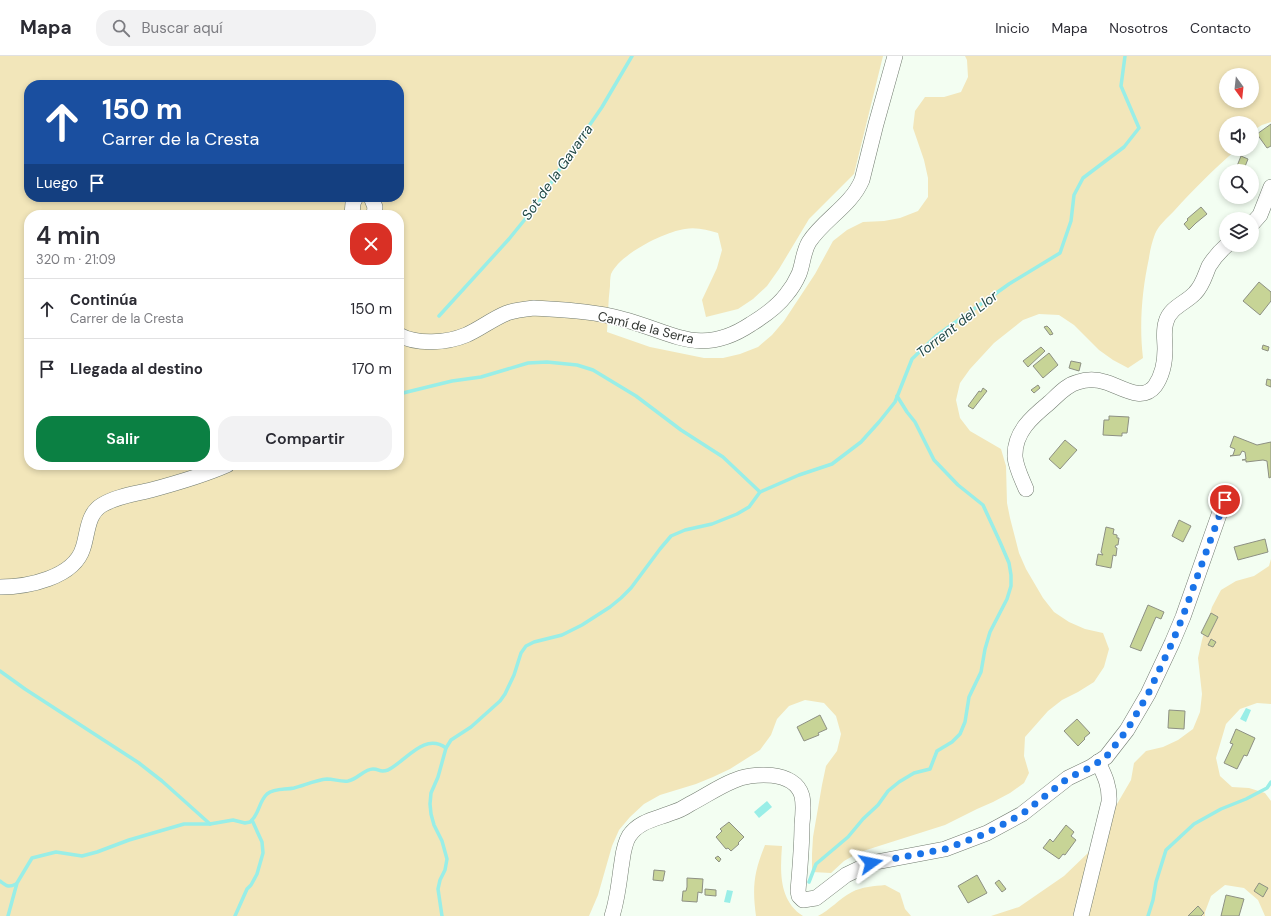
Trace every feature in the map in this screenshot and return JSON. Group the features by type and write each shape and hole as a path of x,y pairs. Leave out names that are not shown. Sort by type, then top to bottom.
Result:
{"street":[{"name":"Camí de la Serra","path":"404,337 422,342 451,340 464,336 506,313 534,308 609,316 634,322 679,338 701,341 728,337 735,334 763,316 786,295 799,274 808,243 852,198 858,189 864,174 895,56"},
{"path":"1259,216 1271,187"},
{"path":"1026,489 1015,457 1021,430 1029,420 1063,389 1078,382 1092,380 1105,382 1137,394 1146,393 1154,388 1158,382 1163,367 1165,349 1164,327 1166,320 1171,312 1198,290 1210,266 1220,252"},
{"path":"0,587 18,587 43,581 68,569 83,549 91,516 95,510 102,505 124,496 191,479 214,470"},
{"path":"612,916 625,843 636,828 645,822 680,810 734,780 758,775 768,775 789,779 795,783 799,789 802,796 803,813 798,891 799,896 803,900 808,900 816,898 846,875 871,863 945,849 987,833 1022,814 1068,778 1106,757 1127,730 1148,694 1183,616 1228,492"},
{"path":"1081,916 1109,802 1110,792 1108,784 1098,762"}],"shaded area":[{"path":"0,56 883,56 854,174 809,219 779,269 767,286 753,299 738,309 706,317 702,300 717,268 722,250 718,233 702,229 685,229 666,234 655,239 623,259 611,274 607,332 650,347 704,358 723,358 740,354 758,347 772,335 784,321 815,274 833,241 847,230 863,222 884,221 900,218 918,211 928,197 928,178 924,160 913,128 915,111 925,97 944,97 961,92 968,77 967,60 965,56 1271,56 1271,122 1259,127 1259,116 1219,116 1219,156 1229,156 1219,164 1163,222 1155,234 1150,252 1143,295 1141,333 1143,358 1128,368 1099,350 1074,325 1059,315 1039,314 1023,320 994,343 970,369 960,383 956,400 960,418 970,431 1001,449 1006,466 1007,503 1010,518 1019,553 1026,569 1043,598 1054,612 1069,622 1085,629 1103,633 1109,649 1104,667 1094,682 1062,700 1048,711 1025,737 1024,756 1029,773 1024,783 1010,793 945,825 860,852 844,861 831,873 812,872 813,837 822,785 826,766 837,751 841,734 836,716 824,703 805,700 789,706 777,719 771,735 760,750 730,769 713,777 660,795 644,804 630,817 619,830 612,846 598,895 589,916 0,916"},
{"path":"1271,559 1271,704 1257,703 1240,709 1226,724 1216,758 1220,776 1232,787 1249,788 1265,793 1271,801 1271,916 1265,916 1258,900 1244,888 1225,885 1211,896 1205,916 991,916 1019,907 1064,876 1089,852 1131,780 1134,763 1146,751 1163,747 1178,740 1193,729 1200,712 1202,694 1198,658 1212,607 1221,590 1236,581 1254,576 1269,566"},
{"path":"765,845 782,846 781,876 785,894 795,910 803,916 756,916 754,888 756,872"},
{"path":"885,885 900,893 905,909 911,916 818,916 856,890"}],"water":[{"path":"1246,708 1251,710 1246,722 1240,719"},
{"path":"767,801 772,807 759,818 754,812"},
{"path":"727,890 733,891 730,903 724,902"}],"building":[{"path":"1271,124 1271,146 1267,148 1259,137 1259,133"},
{"path":"1241,156 1248,159 1246,164 1238,164"},
{"path":"1201,207 1207,214 1189,230 1184,224 1188,220 1187,219"},
{"path":"1259,282 1271,292 1271,301 1260,315 1243,301"},
{"path":"1047,326 1053,334 1050,335 1044,327"},
{"path":"1263,345 1269,347 1268,351 1262,349"},
{"path":"1041,347 1045,351 1028,367 1023,361"},
{"path":"1049,353 1058,365 1043,378 1033,366"},
{"path":"1071,361 1081,363 1079,371 1069,368"},
{"path":"1267,379 1271,380 1271,387 1266,385"},
{"path":"1038,385 1040,388 1034,393 1031,390"},
{"path":"983,388 987,391 973,409 968,406 979,391 981,392"},
{"path":"1109,416 1129,417 1127,433 1122,433 1122,436 1103,435 1104,420 1109,420"},
{"path":"1234,436 1257,445 1271,442 1271,477 1269,478 1267,461 1246,462 1246,460 1242,460 1246,459 1245,452 1242,451 1240,455 1230,456 1233,455 1235,449 1230,447"},
{"path":"1065,440 1077,450 1060,469 1049,459"},
{"path":"1179,520 1191,526 1183,542 1172,536"},
{"path":"1106,527 1114,529 1113,534 1117,535 1117,538 1119,538 1118,545 1115,547 1117,548 1116,556 1113,555 1111,568 1096,565 1098,554 1103,555 1101,552"},
{"path":"1265,539 1268,552 1238,560 1234,547"},
{"path":"1148,605 1164,612 1161,619 1156,617 1141,651 1130,647"},
{"path":"1211,613 1218,617 1208,637 1201,633"},
{"path":"1211,639 1216,642 1213,647 1208,645"},
{"path":"1169,710 1185,711 1184,729 1168,728"},
{"path":"820,715 827,729 818,733 819,735 804,741 797,727"},
{"path":"1077,719 1090,733 1078,746 1064,731"},
{"path":"1236,729 1255,738 1247,756 1244,755 1237,769 1224,763 1233,744 1230,743"},
{"path":"729,822 744,837 731,851 728,848 726,849 716,837 722,831 720,829"},
{"path":"1066,825 1074,832 1071,836 1076,840 1065,855 1063,854 1059,859 1043,848 1050,839 1053,842"},
{"path":"718,856 721,859 719,862 715,858"},
{"path":"654,870 665,871 663,881 653,880"},
{"path":"977,875 987,893 968,903 958,886"},
{"path":"687,878 703,879 702,893 698,892 697,902 682,901 683,891 686,891 687,887"},
{"path":"999,880 1006,889 1002,892 995,883"},
{"path":"1259,883 1268,888 1263,897 1254,891"},
{"path":"705,889 716,890 716,896 705,895"},
{"path":"1226,895 1244,899 1239,916 1221,916"},
{"path":"1198,906 1204,913 1201,916 1188,916"}],"waterway":[{"name":"Sot de la Gavarra","path":"439,316 509,239 539,202 602,107 632,56"},
{"name":"Torrent del Llor","path":"442,916 438,889 440,880 445,870 447,859 442,841 434,825 430,804 431,793 438,777 446,748 451,740 471,727 500,701 514,675 521,653 526,646 534,642 562,635 582,625 610,607 631,588 671,536 685,530 712,524 737,514 749,507 760,492 799,475 832,464 861,442 879,422 895,402 912,359 936,336 1009,284 1060,253 1071,221 1074,195 1083,178 1124,147 1139,128 1121,86 1125,56"},
{"path":"404,393 452,381 481,377 528,363 547,362 577,365 593,370 636,396 681,430 723,457 760,492"},
{"path":"809,882 816,864 848,837 863,819 878,805 888,791 914,773 930,769 937,751 952,742 960,734 965,722 969,697 981,672 990,632 1007,599 1011,586 1009,563 983,505 958,485 934,460 915,422 897,396"},
{"path":"0,671 25,689 139,763 162,781 210,824"},
{"path":"8,916 17,883 32,858 56,852 82,856 184,824 210,824 233,820 245,823 250,822 255,816 262,800 270,792 294,788 315,781 327,779 348,781 370,769 381,771 388,770 416,750 430,743 438,744 446,748"},
{"path":"1148,916 1153,900 1156,882 1166,850 1194,824 1221,809 1246,799 1267,788 1271,782"},
{"path":"235,916 247,889 257,874 263,853 262,842 252,820"},
{"path":"0,881 8,886 16,884"}],"route":[{"path":"871,863 885,859 945,849 960,845 987,833 1010,822 1068,778 1091,767 1106,757 1127,730 1148,694 1172,643 1225,500"}]}
